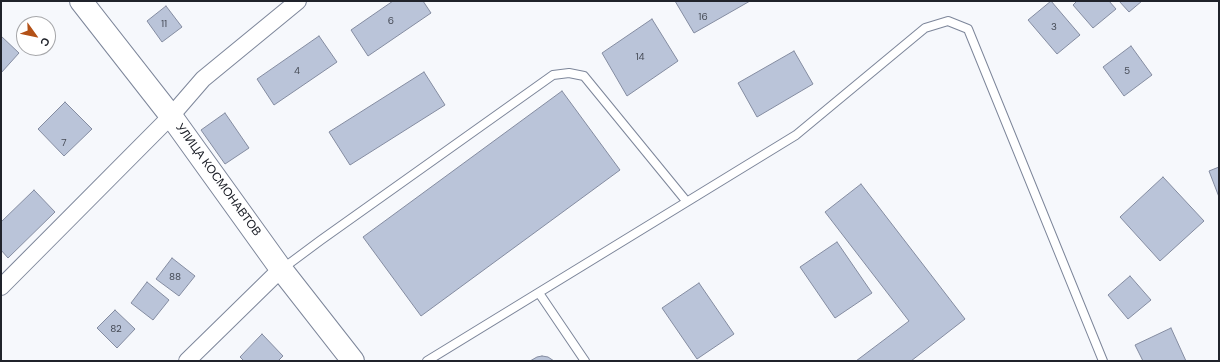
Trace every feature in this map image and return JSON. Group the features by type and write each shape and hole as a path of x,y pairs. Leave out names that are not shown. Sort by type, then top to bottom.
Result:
{"main road":[{"name":"УЛИЦА КОСМОНАВТОВ","path":"81,1 171,116 281,270 353,361"}],"street":[{"path":"1,287 171,116 203,79 298,1"},
{"path":"187,361 281,270"}],"lane":[{"path":"427,361 796,135 925,28 948,21 968,29 1104,361"},
{"path":"281,270 553,75 569,73 584,76 687,202"},
{"path":"539,293 585,361"}],"building":[{"path":"393,1 423,1 431,13 368,56 351,30"},
{"path":"675,1 750,1 694,33"},
{"path":"1051,1 1080,35 1057,54 1028,20"},
{"path":"1077,1 1109,1 1116,9 1093,28 1073,5"},
{"path":"1119,1 1142,1 1129,12"},
{"path":"166,6 182,27 162,42 147,21"},
{"path":"652,19 678,61 627,96 602,53"},
{"path":"1,36 16,50 16,56 1,73"},
{"path":"319,36 337,62 274,105 257,79"},
{"path":"1131,46 1152,75 1124,96 1103,67"},
{"path":"794,51 813,84 757,117 738,83"},
{"path":"424,72 445,105 350,165 329,132"},
{"path":"562,91 620,170 421,316 363,237"},
{"path":"65,102 92,129 64,156 38,129"},
{"path":"225,113 249,148 225,164 201,130"},
{"path":"1219,167 1219,197 1209,171"},
{"path":"1163,177 1204,221 1160,261 1120,217"},
{"path":"861,184 965,319 911,361 856,361 909,321 825,212"},
{"path":"34,190 55,212 8,258 1,250 1,222"},
{"path":"837,242 872,293 835,318 800,267"},
{"path":"172,258 195,276 179,296 156,279"},
{"path":"1130,276 1151,300 1128,319 1108,295"},
{"path":"147,282 169,300 153,320 131,303"},
{"path":"699,283 734,334 697,359 662,308"},
{"path":"115,310 135,329 117,348 97,328"},
{"path":"1171,328 1186,361 1143,361 1135,345"},
{"path":"262,334 283,356 278,361 244,361 240,357"},
{"path":"537,357 548,357 554,361 530,361"}]}
